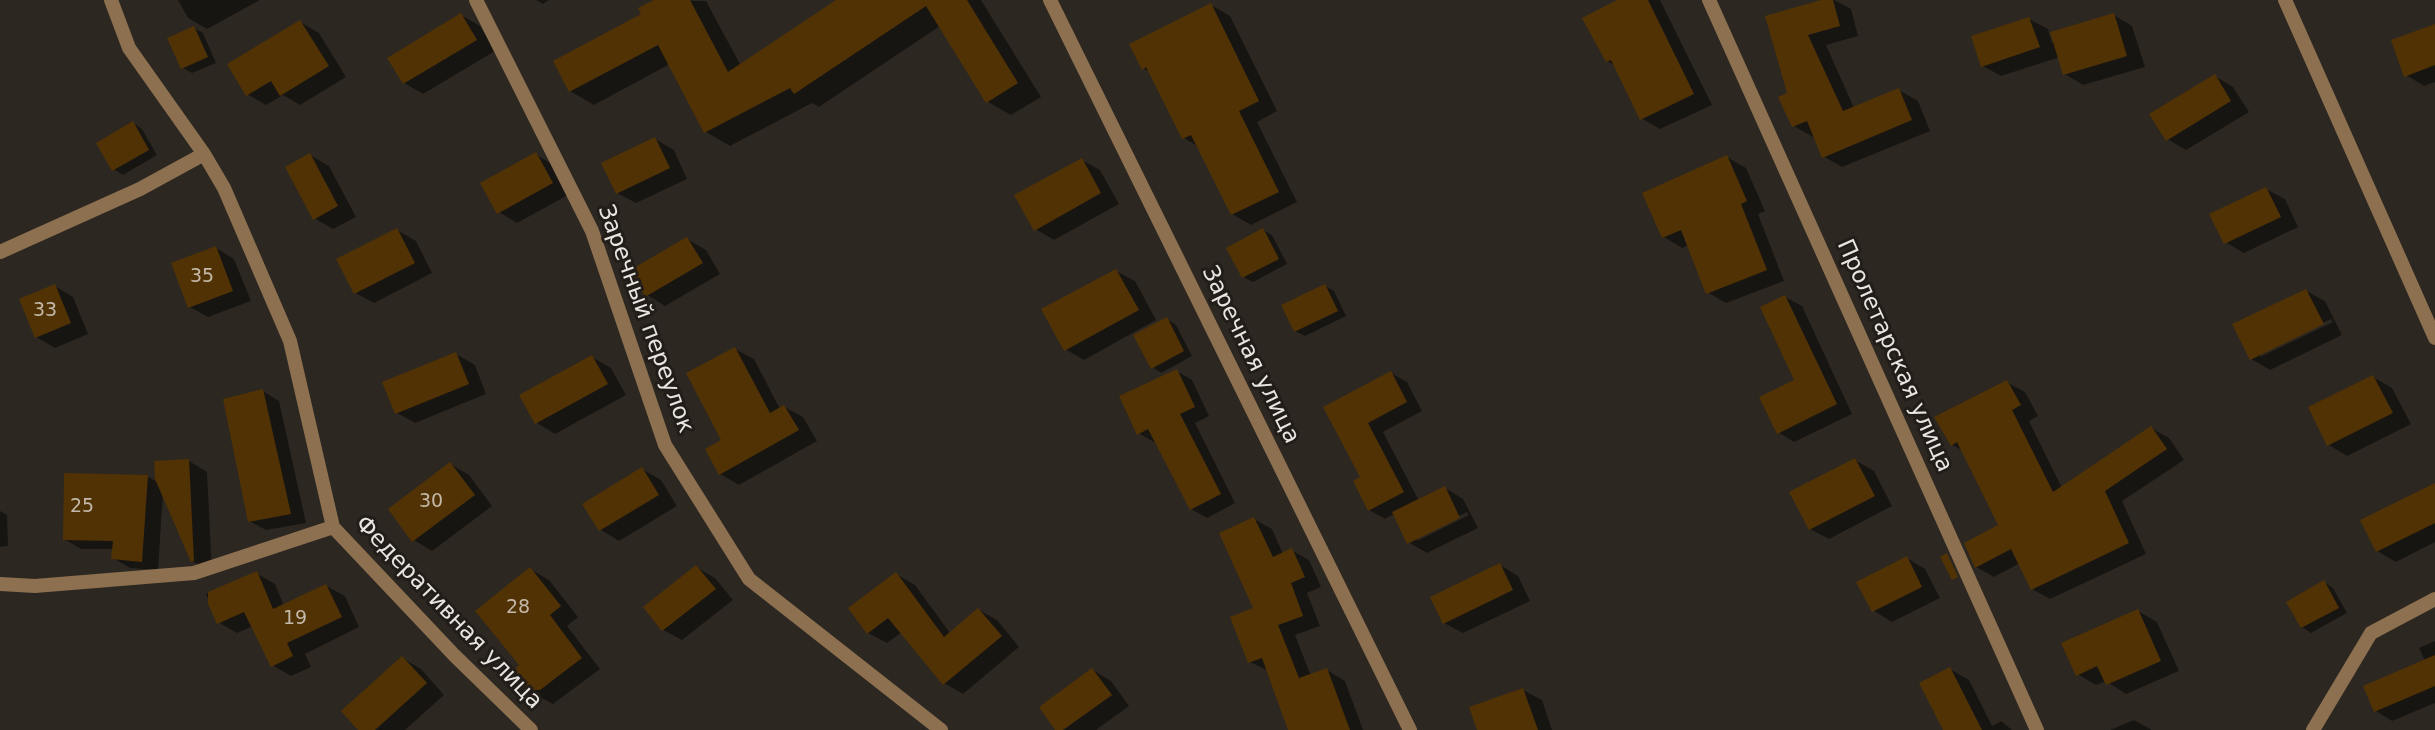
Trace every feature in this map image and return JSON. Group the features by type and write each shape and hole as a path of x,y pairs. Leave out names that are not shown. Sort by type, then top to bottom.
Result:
{"street":[{"name":"Федеративная улица","path":"111,0 129,48 204,154 224,188 290,341 333,527 453,655 531,730"},
{"name":"Заречный переулок","path":"476,0 592,231 665,445 749,579 941,730"},
{"name":"Заречная улица","path":"1050,0 1410,730"},
{"name":"Пролетарская улица","path":"1709,0 2037,730"},
{"path":"2285,0 2435,338"},
{"path":"0,251 140,190 204,154"},
{"name":"Федеративная улица","path":"0,584 35,586 194,573 333,527"},
{"path":"2313,730 2371,633 2435,599"}],"building":[{"path":"654,0 690,0 728,72 836,0 967,0 1018,83 986,103 926,6 794,94 790,88 704,133 658,45 569,92 553,61 641,14 638,8"},
{"path":"1617,0 1648,0 1694,94 1640,120 1611,60 1606,62 1582,18"},
{"path":"1821,0 1833,0 1840,26 1808,35 1843,111 1899,88 1912,120 1822,158 1807,121 1792,127 1778,97 1787,93 1765,16"},
{"path":"1211,3 1259,101 1239,111 1279,192 1231,215 1191,135 1182,139 1146,67 1142,70 1129,44"},
{"path":"461,13 477,40 403,84 387,58"},
{"path":"2114,13 2127,56 2063,75 2050,32"},
{"path":"2029,17 2040,47 1981,67 1971,36"},
{"path":"300,20 329,66 280,96 271,81 246,96 227,64"},
{"path":"2435,24 2435,65 2404,77 2391,40"},
{"path":"194,26 208,57 181,69 167,38"},
{"path":"2215,74 2231,101 2166,141 2149,114"},
{"path":"133,121 149,150 112,171 96,143"},
{"path":"655,137 670,168 616,194 601,163"},
{"path":"536,152 553,183 497,214 480,183"},
{"path":"310,153 338,206 313,220 285,167"},
{"path":"1727,155 1747,201 1741,204 1767,270 1706,294 1681,230 1662,238 1642,193"},
{"path":"1082,158 1101,193 1034,231 1014,195"},
{"path":"2266,187 2281,217 2224,244 2209,214"},
{"path":"397,228 415,263 354,294 336,259"},
{"path":"1263,228 1279,259 1242,278 1226,248"},
{"path":"687,237 703,263 645,297 630,270"},
{"path":"216,246 233,291 188,308 171,263"},
{"path":"1116,269 1139,310 1064,351 1041,309"},
{"path":"55,284 71,323 35,338 19,299"},
{"path":"1325,284 1338,311 1294,332 1281,305"},
{"path":"2306,289 2324,324 2250,360 2232,324"},
{"path":"1785,295 1837,404 1777,434 1759,397 1794,380 1760,307"},
{"path":"1167,317 1184,351 1151,369 1133,335"},
{"path":"735,347 770,413 784,405 799,430 719,475 705,449 721,440 686,373"},
{"path":"456,352 469,384 395,414 382,382"},
{"path":"592,355 608,384 535,424 519,395"},
{"path":"1177,369 1195,407 1180,414 1221,494 1190,510 1148,429 1137,435 1119,396"},
{"path":"1391,371 1407,402 1368,423 1404,492 1368,511 1353,481 1360,477 1323,407"},
{"path":"2373,375 2393,413 2327,446 2308,407"},
{"path":"2007,380 2021,405 2012,410 2053,492 2151,426 2167,449 2105,491 2129,543 2031,590 2011,549 1975,568 1964,543 1998,525 1957,442 1951,446 1934,417"},
{"path":"263,389 291,514 248,522 223,399"},
{"path":"1855,458 1875,496 1809,530 1789,492"},
{"path":"189,459 194,561 191,562 155,479 154,461"},
{"path":"450,462 475,495 412,542 388,509"},
{"path":"642,467 659,495 599,531 582,504"},
{"path":"64,473 148,475 142,562 111,559 113,541 63,540"},
{"path":"2435,483 2435,523 2376,552 2360,520"},
{"path":"1445,486 1460,518 1407,544 1392,512"},
{"path":"1254,517 1273,557 1292,548 1305,577 1291,583 1303,616 1278,625 1299,678 1327,668 1350,730 1288,730 1262,658 1248,663 1230,617 1253,608 1219,533"},
{"path":"1947,553 1958,577 1952,580 1940,557"},
{"path":"1907,556 1922,587 1872,612 1856,582"},
{"path":"1500,563 1513,590 1443,624 1430,597"},
{"path":"696,565 716,589 662,631 643,607"},
{"path":"530,567 561,606 550,615 582,658 540,690 529,690 514,670 519,665 475,611"},
{"path":"257,571 273,609 326,584 342,617 287,643 293,656 271,667 244,612 217,624 208,604 208,592"},
{"path":"896,572 944,637 978,608 1002,636 943,685 888,618 867,634 848,608"},
{"path":"2324,580 2339,608 2301,628 2286,602"},
{"path":"2138,609 2161,661 2106,685 2097,666 2076,676 2061,643"},
{"path":"2435,655 2435,686 2374,712 2363,686"},
{"path":"402,656 427,683 375,730 358,730 341,711"},
{"path":"1950,667 1982,730 1943,730 1919,683"},
{"path":"1092,668 1112,695 1063,730 1055,730 1039,707"},
{"path":"1523,688 1538,730 1477,730 1469,707"}]}
